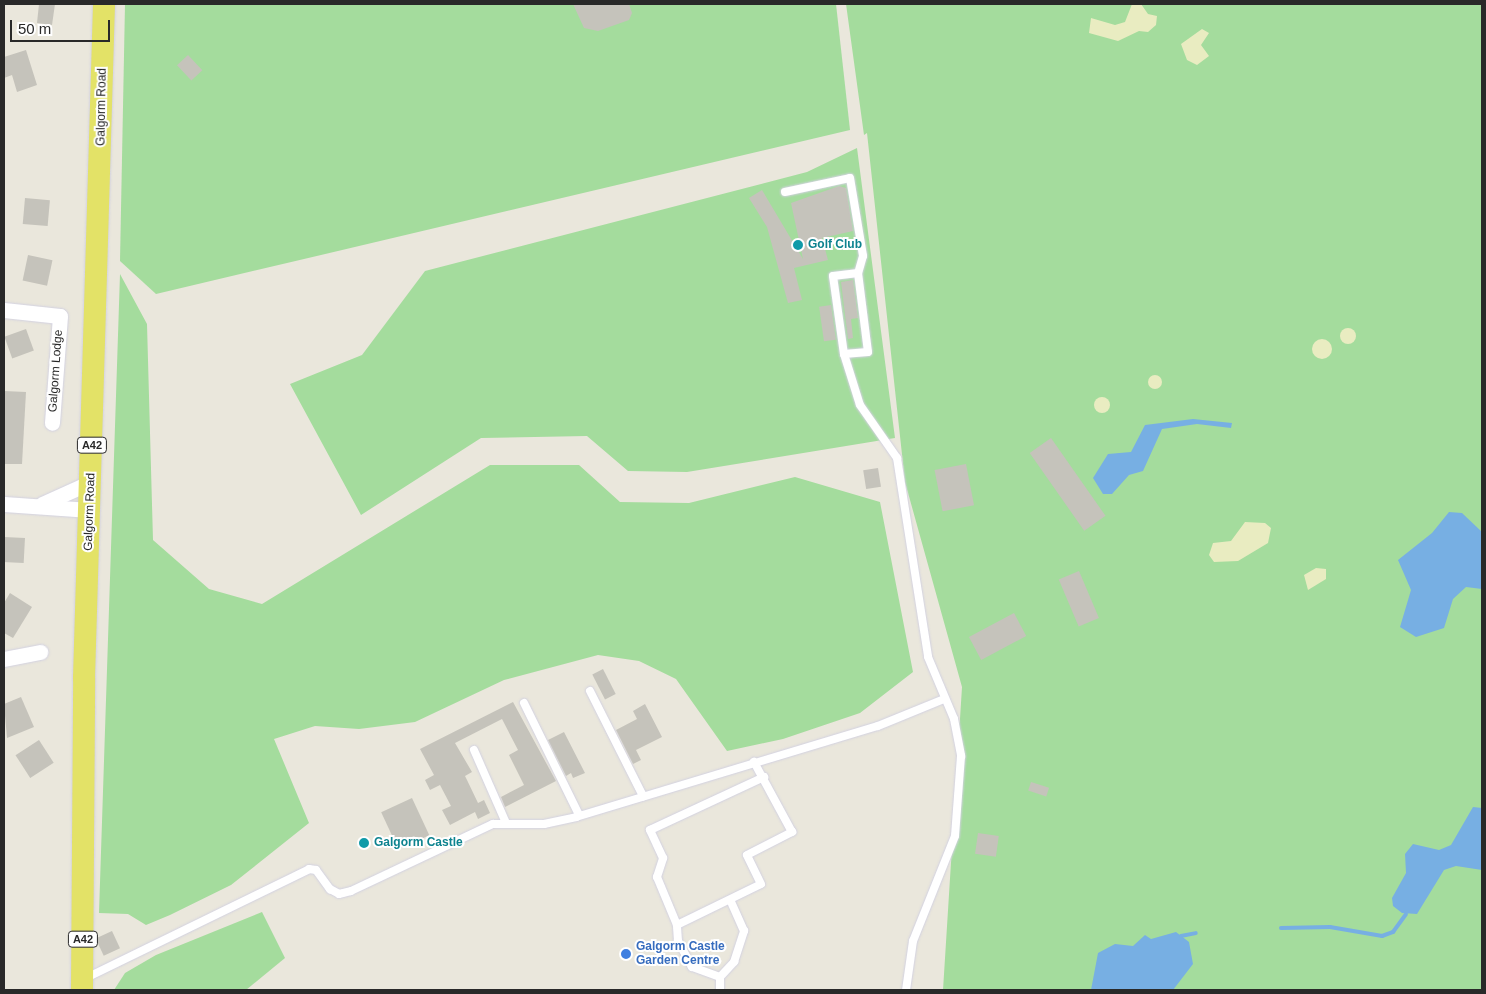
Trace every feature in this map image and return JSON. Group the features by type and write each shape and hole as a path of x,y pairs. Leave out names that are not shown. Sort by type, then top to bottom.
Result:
{"main road":[{"name":"Galgorm Road","path":"82,985 84,517 90,482 104,4"}],"street":[{"name":"Galgorm Lodge","path":"4,310 60,316 52,423"},
{"path":"41,505 90,482"},
{"path":"4,504 41,505 84,517"},
{"path":"4,659 40,652"}],"lane":[{"path":"785,192 850,178 863,256 858,273 868,352 844,354"},
{"path":"858,273 833,276 844,354 860,405 897,458 928,657 954,719 960,756 955,836 913,940 906,990"},
{"path":"590,691 642,796"},
{"path":"82,985 309,868 316,870 330,889 339,894 351,891 493,824 544,824 579,815 878,726 944,699"},
{"path":"524,703 579,815"},
{"path":"474,750 506,823"},
{"path":"677,925 761,884 747,855 792,832 764,776 754,762"},
{"path":"720,977 692,967 678,941 677,925 657,877 663,858 650,830 764,776"},
{"path":"720,990 720,977 734,962 744,931 730,900"}],"green space":[{"path":"125,4 836,4 850,130 156,294 120,261"},
{"path":"846,4 1482,4 1482,990 943,990 962,687 905,482 867,133 864,135"},
{"path":"857,148 895,438 687,472 628,471 587,436 481,438 361,515 290,384 362,355 425,271 807,172"},
{"path":"120,274 147,324 153,540 209,589 262,604 490,465 579,465 620,502 689,503 795,477 880,502 913,672 860,713 783,739 727,751 676,679 639,661 598,655 504,680 415,722 359,729 315,726 274,739 309,823 231,885 170,915 146,925 128,914 99,913"},
{"path":"262,912 285,958 246,990 114,990 125,973 156,955"}],"sand":[{"path":"1132,4 1141,4 1148,14 1157,16 1156,25 1148,32 1139,31 1118,41 1089,33 1091,18 1115,25 1125,22"},
{"path":"1202,29 1209,33 1201,45 1209,56 1197,65 1187,60 1181,44"},
{"path":"1345,328 1351,328 1356,333 1354,342 1345,344 1340,339 1340,333"},
{"path":"1322,339 1329,342 1332,349 1329,356 1322,359 1315,356 1312,349 1315,342"},
{"path":"1152,375 1158,375 1162,382 1158,389 1152,389 1148,385 1148,379"},
{"path":"1099,397 1105,397 1110,402 1108,411 1099,413 1094,408 1094,402"},
{"path":"1245,522 1265,523 1271,528 1268,543 1238,561 1214,562 1209,555 1213,543 1231,541"},
{"path":"1316,568 1326,569 1326,579 1308,590 1304,575"}],"water":[{"path":"1193,419 1232,423 1231,428 1197,424 1162,429 1143,471 1129,475 1112,494 1103,494 1093,478 1108,454 1131,452 1145,425"},
{"path":"1449,512 1462,513 1482,532 1482,589 1466,587 1453,599 1444,628 1416,637 1400,627 1411,590 1398,560 1432,533"},
{"path":"1473,807 1482,808 1482,870 1456,866 1444,870 1417,914 1402,913 1393,906 1392,898 1406,873 1405,854 1413,844 1439,850 1451,845"},
{"path":"1176,932 1189,942 1193,964 1173,990 1091,990 1098,953 1115,944 1133,946 1145,935 1151,939"}],"building":[{"path":"39,4 55,4 52,25 37,23"},
{"path":"573,4 629,4 632,13 629,20 598,31 584,28"},
{"path":"26,50 37,85 17,92 12,75 4,78 4,57"},
{"path":"188,55 202,70 191,81 177,65"},
{"name":"Golf Club","path":"839,186 846,188 853,231 822,238 828,260 794,268 802,300 788,303 767,227 749,198 762,190 803,259 791,203"},
{"path":"25,198 50,200 48,226 23,224"},
{"path":"28,255 52,260 47,286 23,280"},
{"path":"853,280 858,318 851,319 853,338 848,339 841,282"},
{"path":"831,305 836,340 824,341 819,307"},
{"path":"26,329 34,351 12,358 4,337"},
{"path":"4,391 26,392 22,464 4,464"},
{"path":"1051,438 1105,516 1084,531 1030,453"},
{"path":"966,464 974,505 943,511 935,470"},
{"path":"878,468 881,487 866,489 863,470"},
{"path":"4,537 25,538 24,563 4,562"},
{"path":"1079,571 1099,618 1079,627 1059,580"},
{"path":"10,593 32,607 13,638 4,633 4,603"},
{"path":"1014,613 1026,636 981,660 969,637"},
{"path":"603,669 616,694 605,699 592,674"},
{"path":"21,697 34,727 7,738 4,704"},
{"path":"513,702 556,781 505,807 501,797 524,785 509,755 518,750 502,719 455,743 472,772 465,776 478,803 484,800 490,813 478,819 475,812 450,825 442,810 451,806 440,785 430,790 425,780 434,775 420,749"},
{"path":"645,704 662,737 636,750 641,760 633,764 616,730 637,719 633,711"},
{"path":"564,732 585,773 573,778 571,773 566,776 548,740"},
{"path":"39,740 54,763 30,778 16,755"},
{"path":"1031,782 1049,788 1046,796 1028,791"},
{"path":"412,798 429,835 399,850 381,812"},
{"path":"978,833 999,836 996,857 975,854"},
{"path":"112,931 120,948 104,956 96,939"}],"waterway":[{"path":"1281,928 1330,927 1382,936 1393,932 1406,914"},
{"path":"1181,936 1196,933"}],"place":[{"name":"Golf Club","path":"798,245"},
{"name":"Galgorm Castle","path":"364,843"},
{"name":"Galgorm Castle Garden Centre","path":"626,954"}]}
